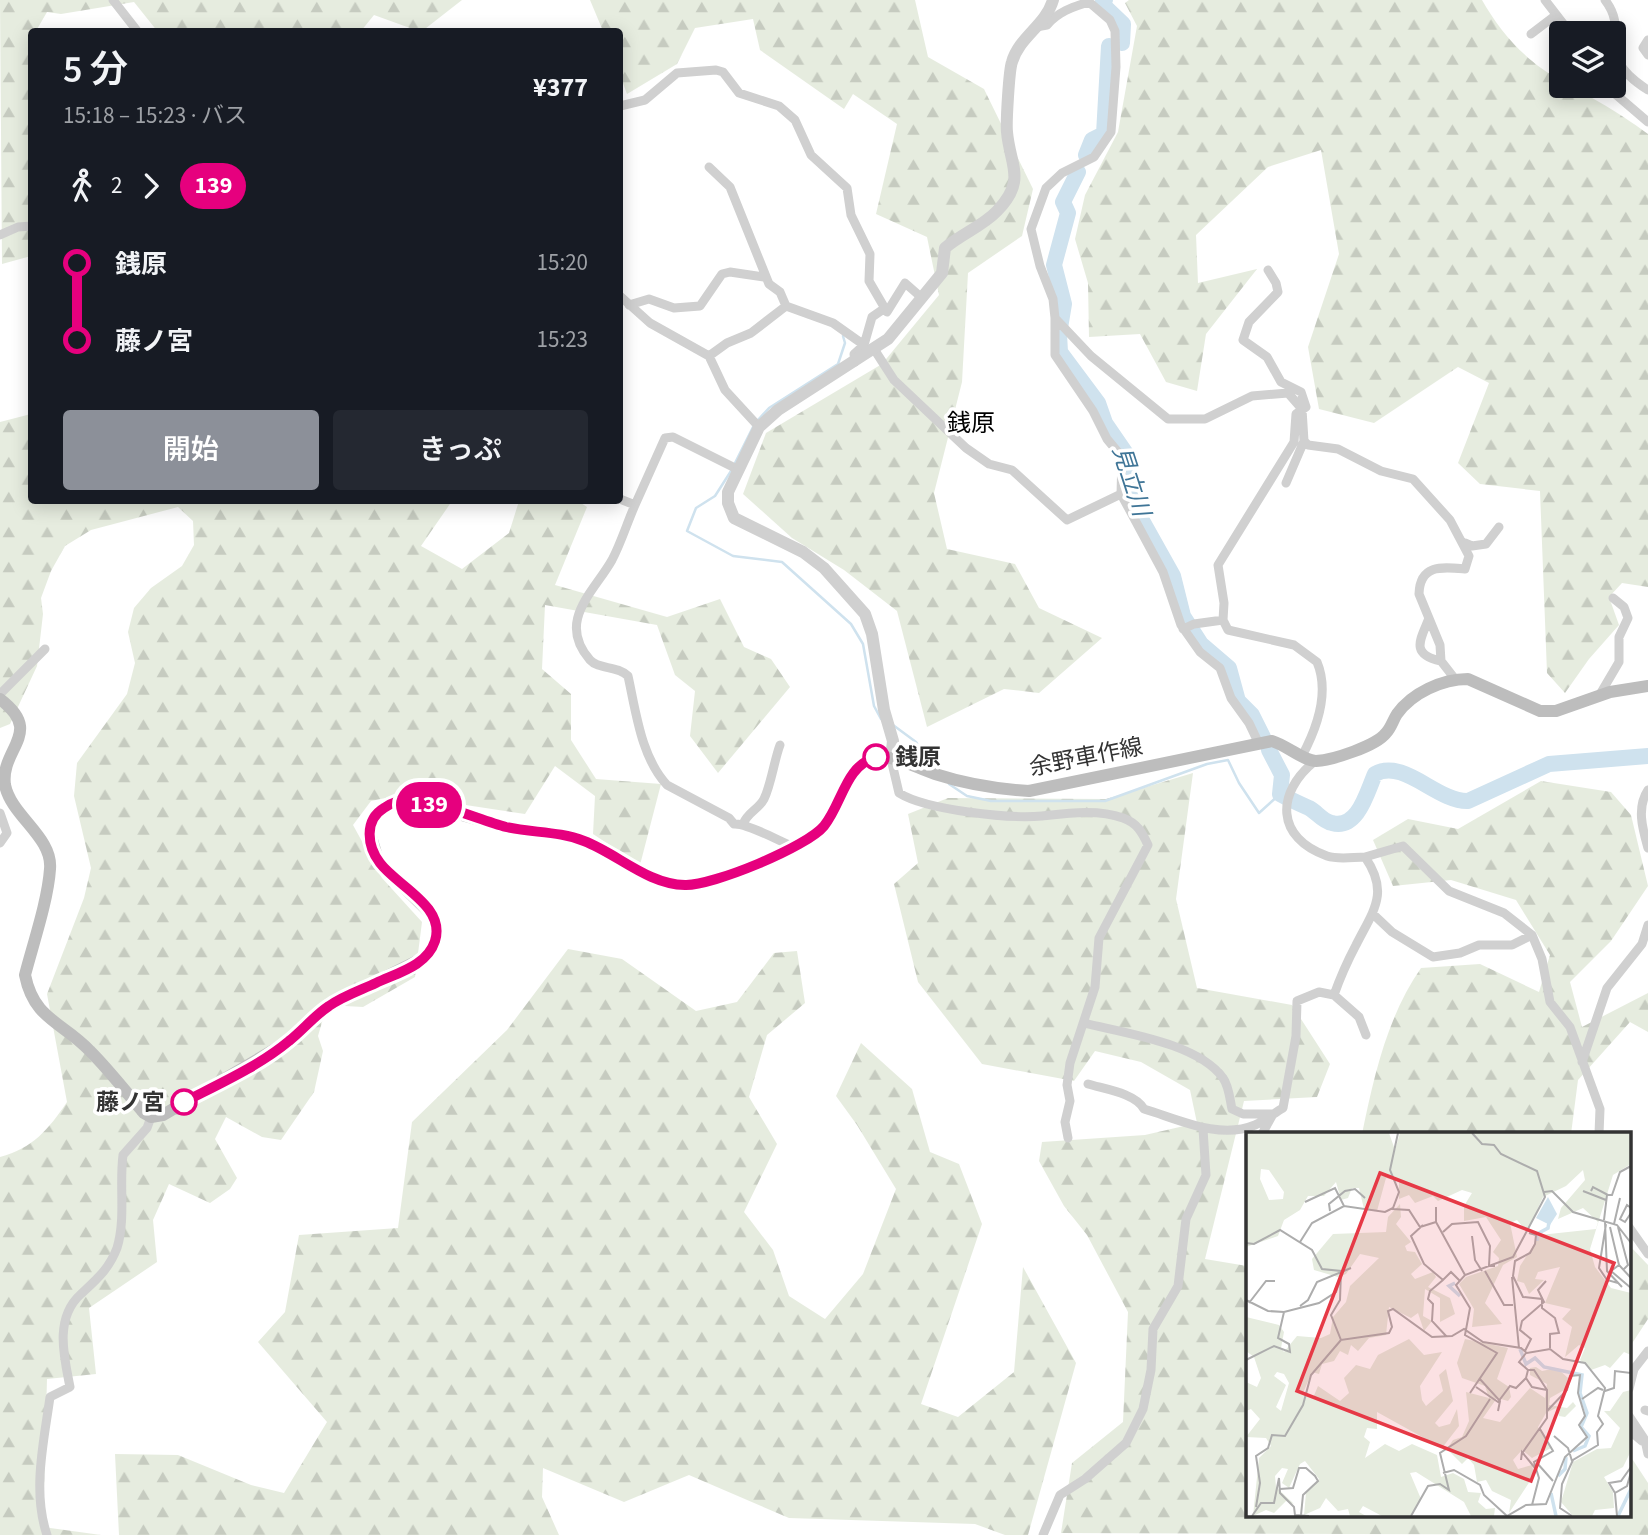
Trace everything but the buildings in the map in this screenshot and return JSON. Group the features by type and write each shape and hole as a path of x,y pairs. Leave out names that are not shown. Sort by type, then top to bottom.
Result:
{"main road":[{"path":"1315,761 1368,746 1385,735 1409,700 1455,679 1468,679 1540,711 1556,711 1599,696 1648,686"},
{"path":"0,697 20,720 20,732 2,774 7,796 40,841 51,868 25,975 28,988 44,1015 83,1044 151,1117"},
{"name":"余野車作線","path":"151,1117 163,1115 223,1082 289,1041 331,1004 425,957 435,942 436,928 432,915 379,863 369,830 373,817 397,802 411,800 509,828 562,834 584,841 648,876 684,885 702,884 794,847 822,828 837,807 855,768 862,761 876,757 988,788 1029,792 1272,741 1287,745 1302,756 1315,761"}],"street":[{"path":"113,0 135,28"},
{"path":"1053,0 1047,16 1019,47 1012,62 1006,126 1016,178 1008,199 995,214 945,248 942,273 896,329 869,347 855,362 778,410 759,427 728,492 728,503 734,518 803,552 824,569 865,614 872,634 884,710 893,740 891,759 899,793 908,799 965,812 1041,816 1059,813 1098,814 1124,818 1141,829 1148,845 1099,938 1095,988 1070,1063 1067,1085 1070,1101 1065,1122 1068,1138"},
{"path":"1545,0 1561,21"},
{"path":"1605,0 1613,14 1613,21"},
{"path":"1036,27 1046,25 1055,16 1073,6 1088,2 1110,20 1115,31 1116,80 1111,132 1094,157 1052,181 1041,195 1031,222 1040,266 1059,323 1091,356 1168,419 1205,419 1252,396 1288,393 1302,409 1304,441 1286,483"},
{"path":"1531,34 1556,15"},
{"path":"1648,40 1643,48 1648,55"},
{"path":"623,105 645,100 677,73 716,70 723,72 739,93 779,106 795,120 811,155 847,188 851,215 870,254 869,281 896,329"},
{"path":"1626,73 1648,90"},
{"path":"1620,98 1648,122"},
{"path":"709,167 730,187 764,277 780,292 786,306 834,323 869,347 894,380 966,448 989,464 1012,470 1067,520 1121,494"},
{"path":"0,235 18,227 28,226"},
{"path":"1268,270 1278,292 1249,321 1243,340 1267,357 1281,382 1301,392 1306,407 1296,414 1294,442 1218,565 1224,603 1223,620 1228,630 1294,645 1317,662 1323,694 1315,730 1302,756"},
{"path":"629,305 649,299 674,309 700,306 722,274 730,272 764,277"},
{"path":"869,347 868,325 877,312 886,310 905,283 922,298"},
{"path":"623,299 650,323 709,356 725,390 759,427"},
{"path":"709,356 727,343 751,333 786,306"},
{"path":"1059,323 1052,340 1055,355 1093,411 1107,439 1122,457 1121,494 1163,572 1172,606 1200,652 1220,668 1231,698 1250,723 1259,744"},
{"path":"739,470 673,437 665,438 612,559 581,604 577,633 589,659 595,664 620,669 628,676 640,732 659,777 667,785 729,818 734,824 743,824 752,831 794,847"},
{"path":"1304,441 1313,447 1338,449 1381,471 1413,479 1434,500 1465,543 1469,556 1468,566 1465,569 1437,566 1426,572 1419,594 1440,645 1441,661 1455,679"},
{"path":"623,500 635,505"},
{"path":"1465,543 1472,546 1486,544 1499,527"},
{"path":"1599,696 1619,662 1619,637 1628,618 1624,607 1613,598"},
{"path":"1429,618 1419,639 1421,648 1431,658 1441,661"},
{"path":"1187,628 1223,620"},
{"path":"0,697 45,649"},
{"path":"743,824 751,810 760,806 765,797 780,745"},
{"path":"1315,761 1286,798 1289,829 1306,845 1336,858 1365,857 1404,846 1449,891 1504,913 1532,935 1542,959 1550,1002 1570,1027 1600,1109 1599,1132"},
{"path":"1648,790 1643,797 1641,824 1648,848"},
{"path":"0,813 7,833 0,843"},
{"path":"1334,995 1354,948 1374,915 1378,886 1375,871 1365,857"},
{"path":"1374,915 1392,932 1433,957 1460,953 1479,945 1512,946 1532,935"},
{"path":"1582,1063 1607,988 1642,944 1648,925"},
{"path":"1088,1084 1140,1103 1144,1109 1203,1129 1244,1128 1283,1108 1296,1036 1297,1001 1319,992 1334,995 1359,1017 1366,1035"},
{"path":"1084,1023 1175,1045 1216,1071 1225,1081 1232,1109 1243,1114 1273,1114"},
{"path":"1263,1132 1273,1114"},
{"path":"47,1535 41,1516 41,1462 50,1397 70,1387 62,1344 67,1315 73,1303 100,1279 112,1260 121,1224 122,1155 147,1128 151,1117"},
{"path":"1043,1535 1060,1495 1085,1479 1126,1443 1143,1409 1151,1370 1153,1329 1178,1286 1186,1219 1206,1175 1203,1129"},
{"path":"1630,1228 1648,1254"},
{"path":"1630,1385 1634,1369 1648,1351"},
{"path":"1630,1418 1647,1449"},
{"path":"1630,1431 1647,1449"}],"green space":[{"path":"0,0 462,0 426,28 410,28 374,15 363,28 155,28 134,2 61,14 47,12 38,28 28,28 28,257 2,264"},
{"path":"590,0 915,0 928,57 984,89 1033,189 1022,236 968,273 962,382 934,493 947,549 1015,564 1039,608 1102,638 1039,693 1004,689 927,727 897,611 844,570 792,538 743,494 766,433 882,364 939,295 927,237 876,214 897,124 853,94 844,109 760,50 753,19 695,28 677,64 627,94 623,83 623,28 602,28"},
{"path":"1129,0 1482,0 1497,24 1516,46 1549,73 1549,98 1592,98 1648,134 1648,587 1622,583 1609,597 1619,625 1589,659 1565,693 1547,673 1540,491 1480,484 1458,463 1489,383 1458,367 1374,423 1319,409 1308,347 1339,254 1321,150 1268,167 1196,235 1198,283 1257,269 1206,334 1197,391 1166,382 1140,334 1089,337 1088,283 1075,239 1085,195 1118,132 1137,26 1125,3"},
{"path":"28,415 28,504 450,504 421,546 462,569 509,533 518,504 582,504 587,507 555,585 667,617 720,599 744,647 771,659 790,687 718,773 690,736 695,691 675,675 657,625 545,605 542,669 571,694 571,740 596,779 661,784 640,865 593,834 595,796 555,766 525,814 400,795 371,801 353,825 382,878 422,922 415,977 363,1007 327,1005 318,1036 323,1051 314,1092 281,1140 262,1137 226,1117 215,1139 237,1178 230,1189 210,1203 169,1184 153,1220 157,1262 89,1308 96,1374 47,1379 43,1527 101,1535 0,1535 0,1157 22,1149 39,1137 67,1102 47,994 84,898 91,868 74,796 77,763 127,694 135,663 128,632 134,608 151,588 182,566 194,545 193,521 178,507 91,530 65,546 51,571 41,598 43,614 37,666 10,724 0,728 0,422"},
{"path":"1193,773 1176,899 1197,988 1292,1005 1330,1064 1317,1097 1244,1101 1205,1259 1246,1266 1246,1518 1630,1518 1630,1456 1648,1483 1648,1535 1061,1533 1072,1463 1123,1422 1128,1312 1087,1235 1064,1206 1039,1161 1042,1142 1145,1135 1197,1123 1190,1090 1141,1062 1095,1051 1074,1081 982,1064 918,982 894,884 918,863 908,814 948,798 1106,799"},
{"path":"1541,781 1611,792 1631,815 1648,886 1611,941 1570,982 1582,1027 1648,993 1648,1032 1630,1022 1578,1080 1571,1132 1362,1132 1383,1048 1399,1006 1421,968 1480,964 1539,992 1550,955 1516,900 1451,880 1393,886 1373,840 1408,819 1458,829"},
{"path":"568,949 622,959 696,1011 737,1002 774,953 797,951 805,1003 767,1035 749,1097 777,1144 744,1212 773,1250 789,1296 825,1319 863,1274 896,1189 836,1096 861,1043 912,1089 930,1152 959,1164 982,1224 921,1404 958,1417 1014,1372 1023,1267 1076,1363 1028,1535 1005,1535 975,1524 789,1518 689,1475 624,1502 543,1468 542,1497 559,1535 119,1535 115,1454 178,1455 251,1485 284,1493 327,1422 258,1342 285,1312 299,1235 398,1228 412,1122 507,1030"},
{"path":"1630,1246 1648,1265 1648,1319 1630,1346"}],"waterway":[{"name":"見立川","path":"1105,0 1102,4 1123,24 1122,43"},
{"name":"見立川","path":"1086,155 1092,140 1104,134 1109,46"},
{"name":"見立川","path":"1078,172 1063,202 1068,213 1054,265 1064,304 1059,334 1060,352 1098,403 1105,423 1127,455 1130,493 1135,508 1173,576 1183,616 1201,644 1229,668 1238,701 1252,715 1263,737"},
{"path":"757,421 769,408 838,364 845,343 843,336"},
{"path":"734,465 753,427"},
{"path":"731,471 715,496 696,508 687,531 733,556 782,562 851,624 863,644 874,706 881,719"},
{"path":"893,725 916,742 934,768"},
{"path":"1269,750 1282,775 1280,794 1309,808 1328,822 1341,824 1349,821 1360,808 1375,774 1386,771 1409,776 1444,795 1468,801 1549,764 1648,756"},
{"path":"949,784 967,796 991,801 1105,801 1207,764 1228,760 1239,783 1259,813 1280,794"}],"bus line":[{"name":"139","path":"184,1102 223,1082 289,1041 331,1004 411,967 425,957 435,942 436,928 432,915 379,863 372,848 369,830 373,817 384,808 411,800 509,828 562,834 584,841 648,876 684,885 702,884 794,847 822,828 837,807 855,768 862,761 876,757"}],"place":[{"name":"銭原","path":"876,757"},
{"name":"藤ノ宮","path":"184,1102"}],"district":[{"name":"銭原","path":"971,423"}]}
